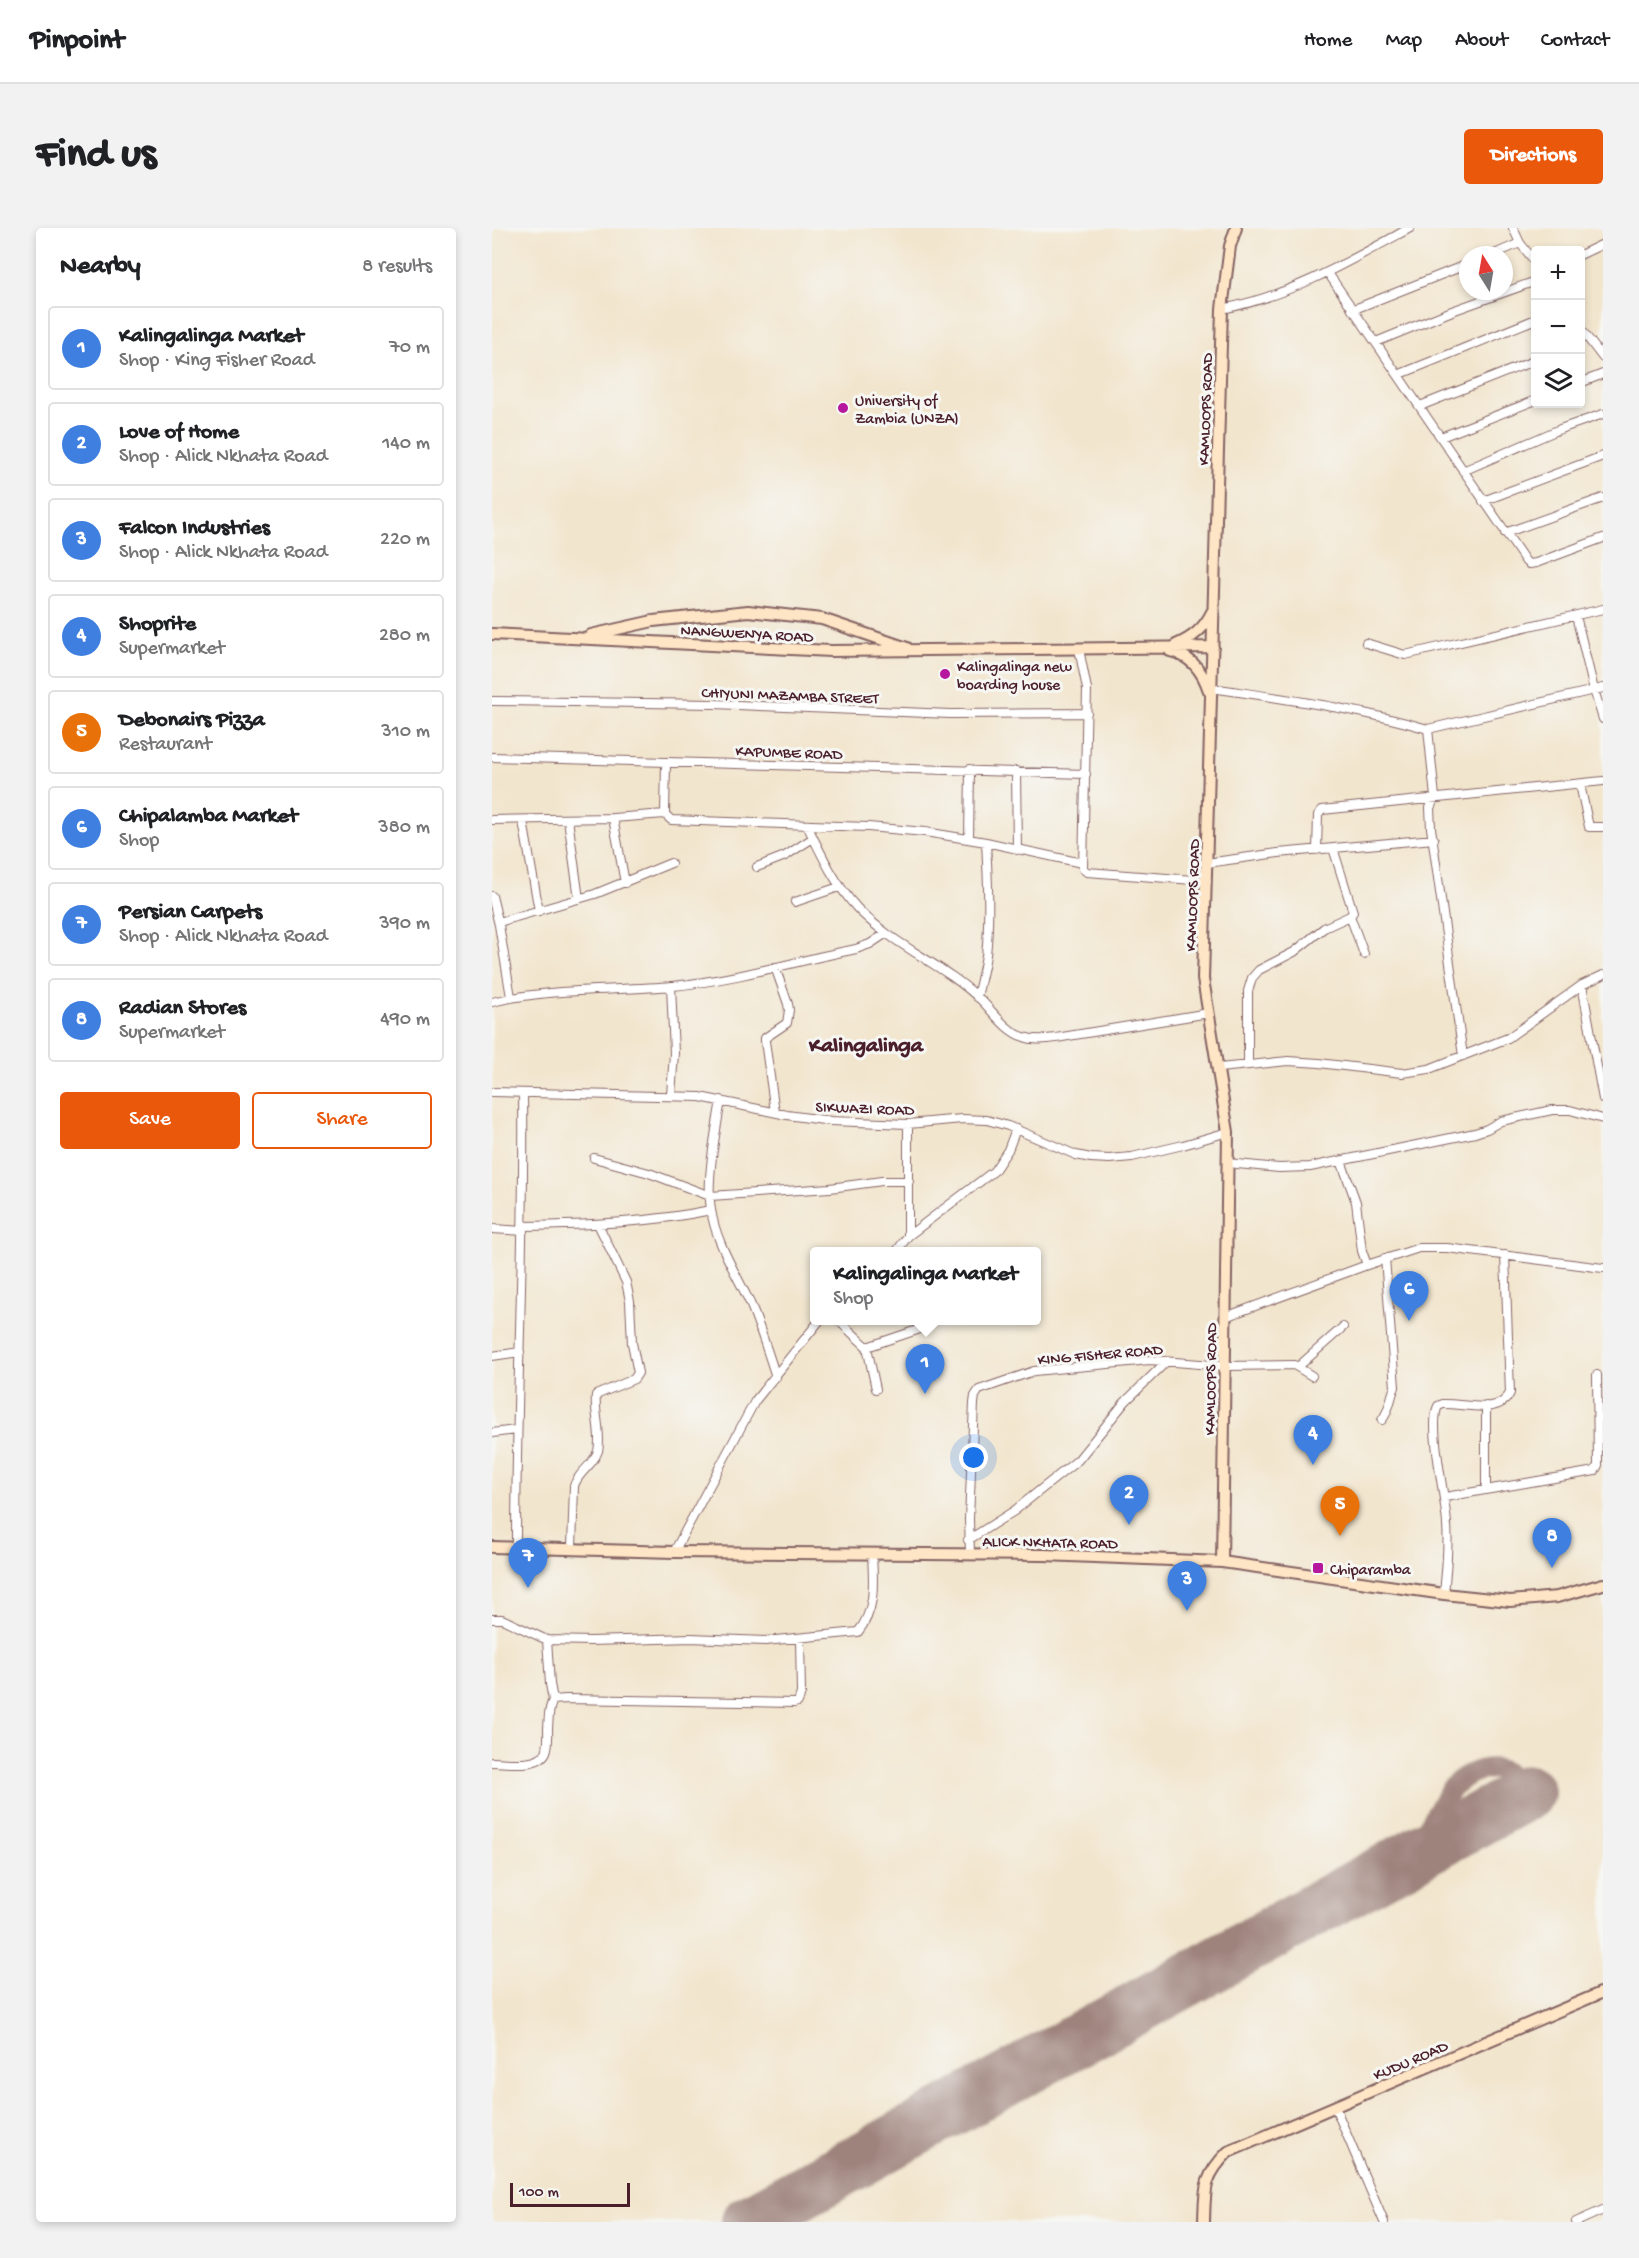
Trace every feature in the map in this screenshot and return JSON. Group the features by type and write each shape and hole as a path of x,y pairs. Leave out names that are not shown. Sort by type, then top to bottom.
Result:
{"main road":[{"name":"KAMLOOPS ROAD","path":"1222,1562 1228,1131 1203,979 1222,309 1230,246 1236,228"},
{"path":"1161,649 1175,646 1193,636 1208,621 1214,608"},
{"name":"NANGWENYA ROAD","path":"576,638 653,621 748,611 822,619 917,651"},
{"name":"NANGWENYA ROAD","path":"492,634 788,649 917,651 1213,647"},
{"path":"1161,649 1177,652 1197,668 1209,690 1210,707"},
{"name":"ALICK NKHATA ROAD","path":"492,1547 674,1552 970,1554 1222,1562 1494,1600 1526,1601 1564,1596 1603,1584"},
{"name":"KUDU ROAD","path":"1204,2222 1207,2182 1217,2163 1228,2152 1603,1992"}],"street":[{"path":"1222,309 1243,305 1328,273 1410,228"},
{"path":"1513,228 1520,243 1531,257"},
{"path":"1513,246 1520,243"},
{"path":"1585,253 1603,244"},
{"path":"1352,310 1459,268"},
{"path":"1328,273 1526,562 1532,564 1603,538"},
{"path":"1376,342 1452,311 1531,283"},
{"path":"1398,375 1531,321"},
{"path":"1585,340 1603,358"},
{"path":"1420,406 1531,362"},
{"path":"1585,381 1603,374"},
{"path":"1441,437 1531,402"},
{"path":"1463,471 1560,429 1603,414"},
{"path":"1483,501 1603,456"},
{"path":"1505,533 1603,498"},
{"path":"1366,643 1405,655 1603,609"},
{"path":"1576,616 1603,719"},
{"path":"1079,649 1087,689 1083,869 1087,872 1207,881"},
{"path":"1212,688 1339,708 1400,720 1428,729 1603,688"},
{"name":"CHIYUNI MAZAMBA STREET","path":"492,701 691,704 950,714 1087,714"},
{"path":"1428,729 1436,797 1430,808 1463,1056"},
{"name":"KAPUMBE ROAD","path":"492,757 1086,774"},
{"path":"666,762 665,814 671,820 868,827 925,832 986,842 1082,863"},
{"path":"969,839 970,769"},
{"path":"1016,771 1017,850"},
{"path":"1317,850 1318,815 1322,810 1603,781"},
{"path":"1580,784 1589,827 1603,827"},
{"path":"492,820 613,818 665,814"},
{"path":"613,818 625,883"},
{"path":"568,819 579,899"},
{"path":"523,821 539,911"},
{"path":"807,825 839,887 857,909 885,934 958,980 1009,1028 1023,1037 1056,1038 1209,1013"},
{"path":"757,867 785,856 813,838"},
{"path":"1207,863 1434,839"},
{"path":"977,997 986,956 988,885 986,842"},
{"path":"1248,1064 1248,991 1252,978 1258,970 1294,952 1334,922 1350,916 1353,912 1333,848"},
{"path":"497,924 625,883 671,863"},
{"path":"795,902 839,887"},
{"path":"492,896 511,997"},
{"path":"1350,916 1364,954"},
{"path":"492,1002 539,993 671,986 709,981 856,949 870,944 885,934"},
{"path":"775,967 789,1010 787,1023 765,1038 775,1112"},
{"path":"1219,1068 1304,1061 1411,1074 1429,1070 1508,1038 1582,985 1603,975"},
{"path":"1582,985 1603,1099"},
{"path":"671,986 674,1053 671,1095"},
{"name":"SIKWAZI ROAD","path":"492,1092 671,1095 721,1100 831,1121 908,1124 976,1119 998,1122 1076,1155 1109,1159 1132,1157 1173,1148 1228,1131"},
{"path":"516,1547 516,1430 523,1229 523,1093"},
{"path":"721,1100 710,1196 711,1210 722,1244 750,1304 776,1377"},
{"path":"1227,1163 1259,1167 1300,1168 1475,1133 1501,1121 1552,1110 1570,1110 1603,1119"},
{"path":"908,1124 908,1236"},
{"path":"899,1247 908,1236 994,1171 1008,1150 1016,1129"},
{"path":"594,1158 649,1173 710,1196 830,1188 882,1181 909,1181"},
{"path":"1341,1161 1356,1202 1362,1251 1367,1264"},
{"path":"492,1229 598,1224 672,1217 711,1210"},
{"path":"572,1548 574,1486 598,1449 596,1395 634,1379 639,1373 633,1350 629,1292 598,1224"},
{"path":"1225,1317 1367,1264 1419,1248 1432,1247 1603,1268"},
{"path":"1444,1594 1448,1545 1435,1412 1438,1406 1443,1404 1500,1405 1510,1393 1505,1255"},
{"path":"1382,1420 1388,1413 1395,1387 1385,1258"},
{"path":"674,1552 751,1408 816,1325"},
{"path":"843,1325 867,1347 876,1389"},
{"path":"1312,1376 1299,1366 1343,1327"},
{"path":"867,1347 923,1328"},
{"path":"492,1356 520,1352"},
{"name":"KING FISHER ROAD","path":"968,1540 974,1403 979,1390 1034,1371 1149,1360 1225,1366 1299,1366"},
{"path":"970,1554 968,1540 1014,1511 1078,1460 1125,1402 1167,1361"},
{"path":"1445,1497 1545,1478 1591,1473 1597,1469 1597,1375"},
{"path":"1486,1406 1486,1490"},
{"path":"492,1433 516,1430"},
{"path":"492,1619 502,1619 547,1640 691,1638 724,1641 800,1639 858,1632 870,1611 873,1592 872,1553"},
{"path":"553,1700 789,1705 798,1702 801,1693 800,1639"},
{"path":"492,1762 535,1761 546,1752 549,1712 553,1700 547,1640"},
{"path":"1335,2107 1384,2222"},
{"path":"1576,2222 1603,2210"}],"taxiway":[{"path":"1410,1857 1450,1790 1458,1781 1480,1770 1502,1770 1509,1776 1513,1786 1513,1800"}],"runway":[{"path":"748,2222 1528,1792"}],"place":[{"name":"University of Zambia (UNZA)","path":"843,408"},
{"name":"Kalingalinga new boarding house","path":"945,674"},
{"name":"Chipalamba Market","path":"1409,1321"},
{"name":"Kalingalinga Market","path":"925,1394"},
{"name":"Shoprite","path":"1313,1465"},
{"name":"Love of Home","path":"1129,1525"},
{"name":"Debonairs Pizza","path":"1340,1536"},
{"name":"Chiparamba","path":"1318,1568"},
{"name":"Radian Stores","path":"1552,1568"},
{"name":"Persian Carpets","path":"528,1588"},
{"name":"Falcon Industries","path":"1187,1611"}],"district":[{"name":"Kalingalinga","path":"866,1043"}]}
